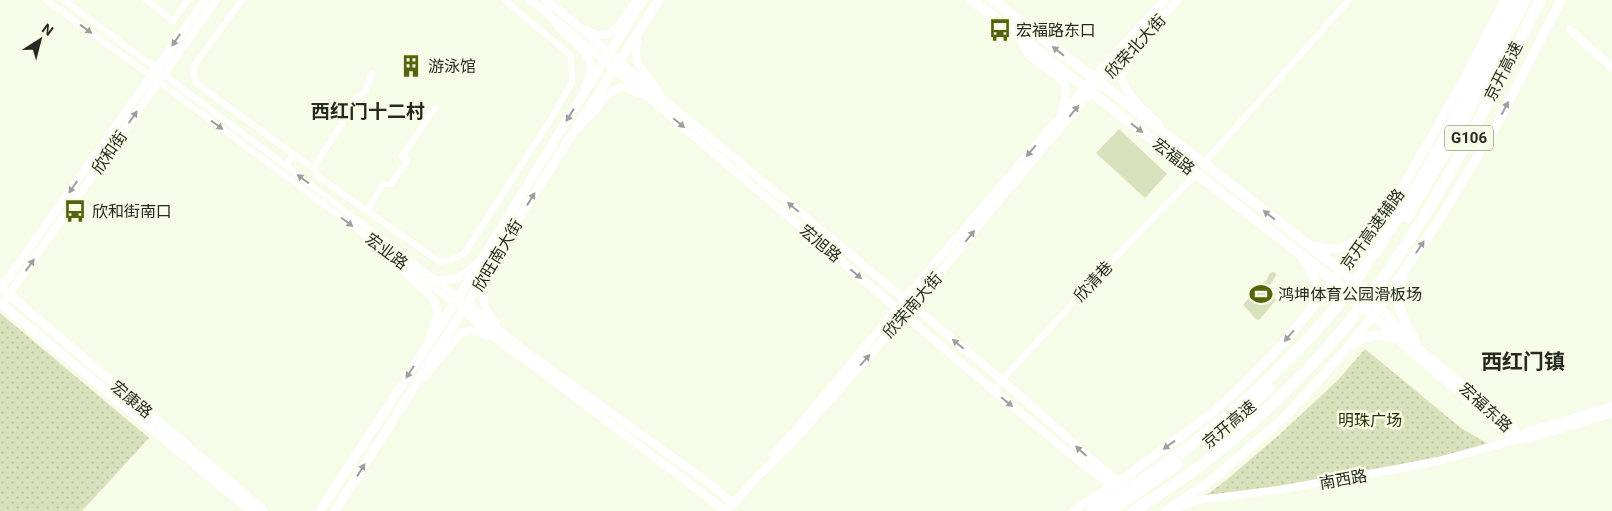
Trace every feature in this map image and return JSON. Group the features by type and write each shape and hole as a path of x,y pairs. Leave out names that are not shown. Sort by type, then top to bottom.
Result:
{"highway":[{"path":"1092,511 1170,461 1200,438 1273,375 1331,318 1374,260 1406,206 1460,109 1513,0"},
{"name":"京开高速","path":"1374,260 1416,204 1461,126 1525,0"},
{"name":"京开高速","path":"1134,511 1200,467 1264,412 1344,328 1389,270 1428,211 1468,140 1540,0"},
{"name":"京开高速","path":"1110,511 1192,455 1255,402 1308,348 1331,318"}],"main road":[{"name":"欣旺南大街","path":"320,511 457,300 643,0"},
{"name":"欣旺南大街","path":"335,511 572,134 659,0"},
{"name":"宏福路","path":"972,0 1300,255 1376,311"},
{"name":"宏福路","path":"993,0 1342,271 1376,311"},
{"name":"京开高速辅路","path":"1073,511 1115,484 1212,412 1244,384 1276,351 1310,311 1400,192 1454,98 1505,0"},
{"path":"1166,511 1212,480 1285,417 1343,352 1376,311 1439,220 1500,119 1561,0"},
{"path":"1308,245 1326,249 1344,248 1358,240 1381,218"},
{"path":"1300,255 1316,281 1315,298 1310,311"},
{"path":"1405,270 1401,280 1399,306 1402,316 1421,351"},
{"name":"宏康路","path":"0,288 264,511"},
{"name":"宏康路","path":"1,304 251,511"},
{"name":"宏福东路","path":"1376,311 1416,356 1497,424 1518,439"},
{"name":"宏福东路","path":"1376,311 1513,428 1518,439"},
{"path":"1343,352 1361,339 1376,334 1386,335 1402,342"}],"street":[{"name":"宏业路","path":"46,0 457,300"},
{"name":"宏业路","path":"64,0 286,166 396,255 433,279 506,347 722,510"},
{"path":"146,0 173,21 188,0"},
{"name":"欣和街","path":"0,288 44,229 110,132 205,0"},
{"path":"205,0 198,14 199,17 206,15"},
{"name":"欣和街","path":"1,304 216,0"},
{"path":"242,0 193,67 196,83 314,168 319,177 440,262 449,261 464,254 551,119 572,82 571,56 505,0"},
{"name":"宏旭路","path":"531,0 607,57"},
{"name":"宏旭路","path":"545,0 565,15 617,66 1002,380 1115,484"},
{"path":"565,15 593,34 605,36 618,27 636,0"},
{"name":"欣荣北大街","path":"1088,89 1165,0"},
{"name":"欣荣北大街","path":"1096,80 1134,46 1178,0"},
{"path":"1203,164 1348,0"},
{"path":"549,14 563,33 586,54 591,66 582,96"},
{"path":"1570,30 1612,67"},
{"path":"572,134 591,116 611,90 622,88 634,90 658,100 658,90 640,66 636,56 635,47 639,32"},
{"path":"1020,38 1029,54 1063,80 1067,90 1066,100 1057,120"},
{"path":"1134,46 1121,77 1124,88 1131,98 1173,140"},
{"path":"314,168 343,122 354,99 365,92 372,74"},
{"name":"欣荣南大街","path":"731,502 799,426 1057,120 1088,89"},
{"name":"欣荣南大街","path":"722,510 791,444 912,306 1088,89"},
{"name":"宏旭路","path":"658,100 994,391 1078,460 1115,484"},
{"path":"367,211 383,184 391,184 407,160 402,156 435,108"},
{"path":"110,132 117,131 118,138"},
{"path":"286,166 293,154"},
{"name":"欣清巷","path":"994,391 1102,271 1196,174"},
{"path":"44,229 45,237 48,238 51,235"},
{"path":"396,255 408,275 431,296 437,307 437,316 427,345"},
{"path":"433,279 446,281 457,278 469,271 480,261"},
{"path":"488,267 482,293 486,311 491,318 511,334 522,348"},
{"name":"宏业路","path":"465,307 714,487 731,502"},
{"path":"414,387 436,364 455,339 466,330 479,331 506,347"},
{"name":"南西路","path":"1518,439 1529,431 1612,406"},
{"name":"南西路","path":"1166,511 1199,500 1278,490 1430,462 1518,439 1531,438 1612,413"}],"green space":[{"path":"1119,129 1167,174 1145,198 1096,153"},
{"name":"鸿坤体育公园滑板场","path":"1273,272 1276,275 1268,291 1276,300 1257,320 1243,305 1259,285 1266,281 1270,273"},
{"path":"0,313 149,438 82,511 0,511"},
{"name":"明珠广场","path":"1365,349 1461,428 1488,444 1411,466 1202,498 1224,482 1279,435 1338,380"}],"place":[{"name":"宏福路东口","path":"1000,30"},
{"name":"游泳馆","path":"411,66"},
{"name":"欣和街南口","path":"75,211"},
{"name":"鸿坤体育公园滑板场","path":"1261,294"}],"district":[{"name":"西红门十二村","path":"368,111"},
{"name":"西红门镇","path":"1523,362"}]}
